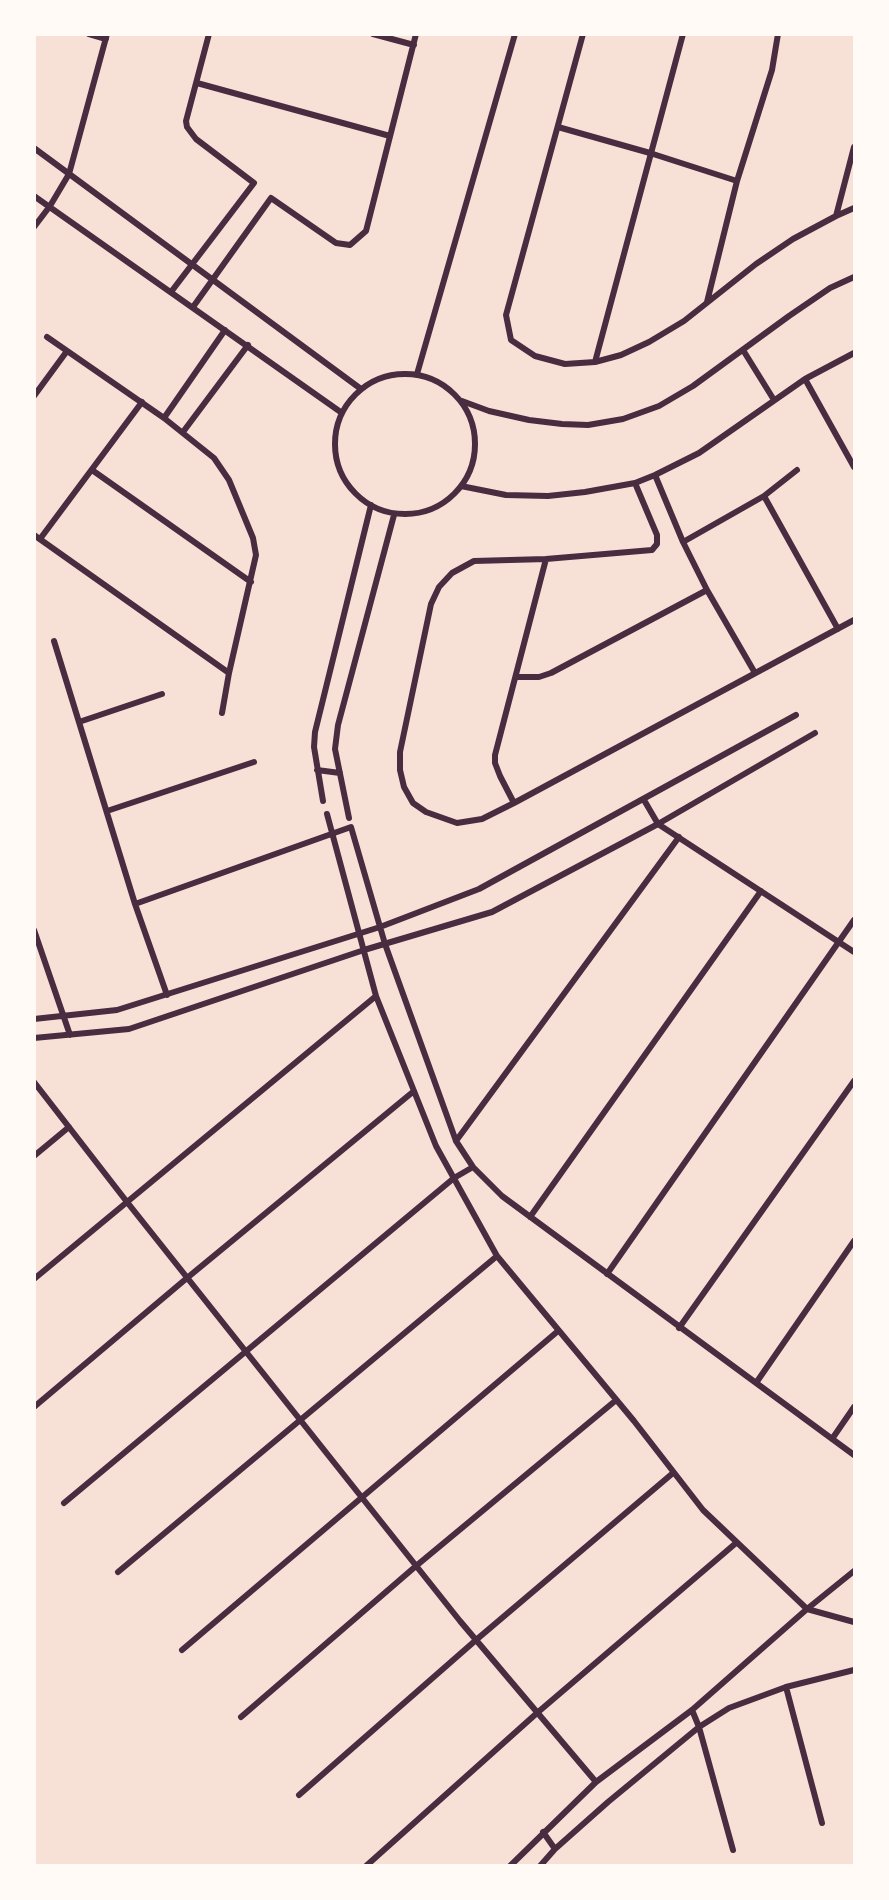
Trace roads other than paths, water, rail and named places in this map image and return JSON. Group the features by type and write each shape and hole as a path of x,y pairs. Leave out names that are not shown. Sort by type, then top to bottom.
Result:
{"street":[{"path":"34,227 50,207 69,174 107,37 89,34"},
{"path":"171,292 254,183 196,139 187,127 186,121 209,34"},
{"path":"373,34 414,45"},
{"path":"193,307 271,198 336,243 350,245 366,231 417,34"},
{"path":"417,374 516,34"},
{"path":"583,34 506,315 511,339 535,356 565,364 595,362 621,355 649,342 684,321 756,264 793,239 855,208"},
{"path":"595,362 683,34"},
{"path":"706,303 737,181 772,70 777,34"},
{"path":"197,83 390,136"},
{"path":"558,127 737,181"},
{"path":"836,216 855,147"},
{"path":"34,148 362,389"},
{"path":"34,196 342,412"},
{"path":"461,401 489,411 529,420 562,424 588,425 623,419 659,406 693,386 789,316 831,288 855,278"},
{"path":"164,418 225,330"},
{"path":"47,337 183,432 214,458 229,480 254,538 256,555 222,713"},
{"path":"183,432 248,345"},
{"path":"743,350 774,400"},
{"path":"34,396 67,351"},
{"path":"461,486 506,495 548,496 635,483 699,453 805,379 855,353"},
{"path":"405,373 417,374 442,383 461,401 473,424 475,450 473,462 461,486 443,503 420,512 394,515 371,505 353,491 337,459 336,435 342,412 362,389 382,377 405,373"},
{"path":"805,379 855,467"},
{"path":"142,402 92,470 37,537 229,673"},
{"path":"92,470 251,582"},
{"path":"683,542 764,496 797,470"},
{"path":"656,475 683,542 706,590 755,673"},
{"path":"635,483 657,535 657,544 652,550 546,560 474,561 452,573 439,587 430,604 400,752 400,770 404,787 413,803 438,818 457,823 482,819 855,620"},
{"path":"764,496 838,628"},
{"path":"323,801 317,770 315,732 371,505"},
{"path":"349,818 335,749 338,725 394,515"},
{"path":"514,803 500,776 495,763 495,755 546,560"},
{"path":"517,677 538,677 551,673 706,590"},
{"path":"54,641 135,904 167,995"},
{"path":"79,722 162,694"},
{"path":"34,1019 117,1010 380,927 479,889 796,715"},
{"path":"34,1038 129,1029 364,950 492,912 658,824 815,733"},
{"path":"106,811 254,762"},
{"path":"317,770 340,773"},
{"path":"644,800 658,824 855,952"},
{"path":"327,814 376,996 436,1146 497,1256 615,1401 634,1421 703,1510 807,1609 855,1623"},
{"path":"135,904 351,827 385,944 456,1141 473,1167 502,1196 855,1455"},
{"path":"456,1141 679,837"},
{"path":"530,1217 762,891"},
{"path":"607,1274 855,920"},
{"path":"34,930 70,1035"},
{"path":"34,1279 376,996"},
{"path":"679,1328 855,1081"},
{"path":"34,1082 416,1566 596,1782"},
{"path":"34,1407 414,1091"},
{"path":"34,1156 69,1127"},
{"path":"64,1503 454,1178 473,1167"},
{"path":"756,1383 855,1241"},
{"path":"118,1572 497,1256"},
{"path":"182,1650 558,1331"},
{"path":"241,1717 416,1566 615,1401"},
{"path":"832,1439 855,1407"},
{"path":"299,1796 476,1640 673,1473"},
{"path":"366,1866 537,1713 736,1543"},
{"path":"510,1866 596,1782 692,1710 807,1609 855,1571"},
{"path":"540,1866 555,1849 608,1802 699,1727 729,1708 786,1687 855,1670"},
{"path":"786,1687 822,1823"},
{"path":"692,1710 699,1727 733,1851"},
{"path":"543,1832 555,1849"}]}
